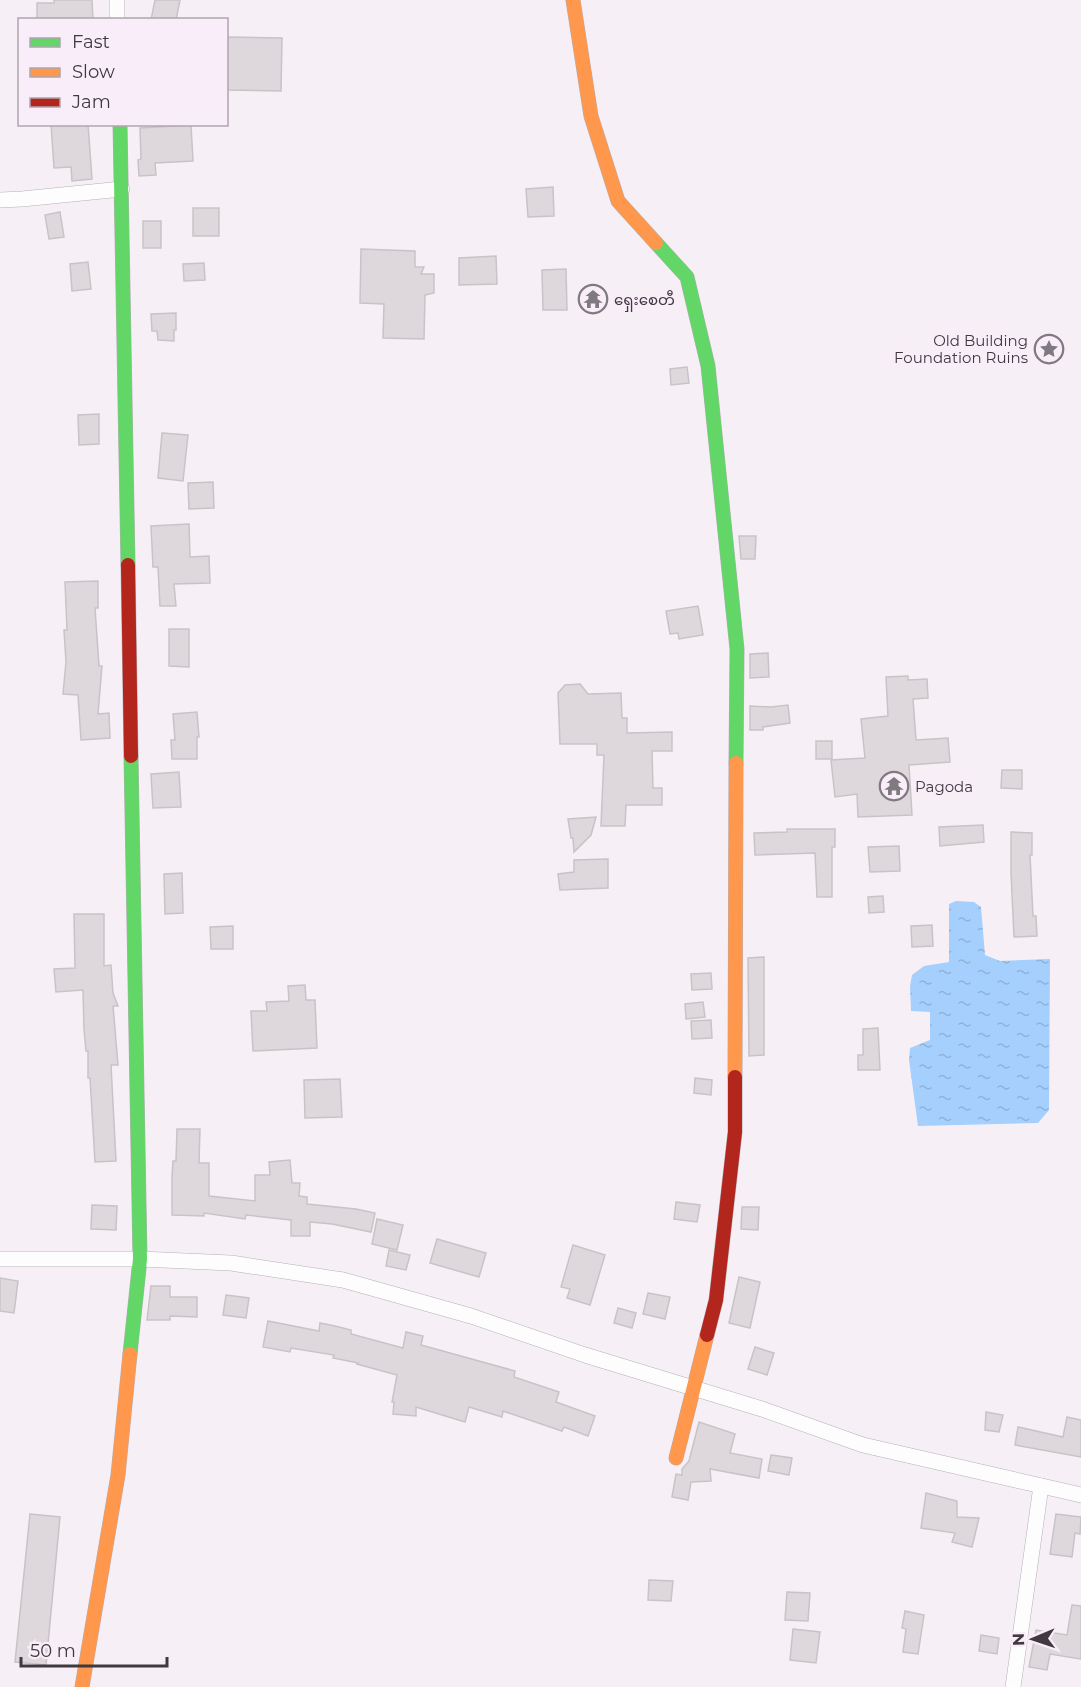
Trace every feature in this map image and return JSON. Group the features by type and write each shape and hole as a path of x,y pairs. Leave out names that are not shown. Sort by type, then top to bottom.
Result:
{"street":[{"path":"117,0 117,18"},
{"path":"573,0 591,116 618,201 687,277 708,366 737,649 734,914 735,1132 716,1300 675,1458"},
{"path":"82,1687 118,1475 140,1259 130,801 120,126"},
{"path":"0,200 122,189"},
{"path":"0,1259 140,1259 231,1263 343,1280 471,1316 585,1355 762,1409 863,1445 1081,1495"},
{"path":"1013,1687 1041,1486"}],"water":[{"path":"956,901 974,902 981,907 985,955 1000,961 1050,959 1049,1110 1038,1123 918,1126 909,1060 910,1048 930,1040 930,1012 911,1011 910,986 912,975 924,966 949,962 949,904"}],"building":[{"path":"54,0 92,0 93,18 37,18 37,3 54,3"},
{"path":"155,0 180,0 176,18 151,18"},
{"path":"228,37 282,38 281,91 228,90"},
{"path":"51,126 88,126 92,179 72,181 71,167 54,168"},
{"path":"191,126 193,161 155,163 156,175 139,176 140,128"},
{"path":"553,187 554,216 528,217 526,189"},
{"path":"193,208 219,208 219,236 193,236"},
{"path":"60,212 64,237 49,239 45,215"},
{"path":"143,221 161,221 161,248 143,248"},
{"path":"361,249 415,251 415,267 424,267 421,274 434,274 434,293 425,295 424,339 383,338 384,304 360,303"},
{"path":"496,256 497,284 459,285 459,258"},
{"path":"88,262 91,289 72,291 70,264"},
{"path":"204,263 205,280 184,281 183,264"},
{"path":"566,269 567,310 543,310 542,270"},
{"path":"176,313 174,341 158,340 157,331 152,331 151,314"},
{"path":"687,367 689,383 671,385 670,369"},
{"path":"99,414 99,444 79,445 78,415"},
{"path":"162,433 188,435 183,481 158,478"},
{"path":"213,482 214,508 189,509 188,483"},
{"path":"189,524 190,557 209,556 210,583 174,584 176,606 160,606 158,567 153,567 151,526"},
{"path":"739,536 756,536 755,559 741,559"},
{"path":"98,581 98,608 95,608 99,666 102,666 98,714 109,713 110,738 81,740 78,695 63,694 66,662 64,630 67,630 65,582"},
{"path":"698,606 703,635 679,639 678,633 670,634 666,611"},
{"path":"169,629 189,629 189,667 169,666"},
{"path":"768,653 769,677 750,678 750,654"},
{"path":"908,676 908,680 927,679 928,698 913,699 916,740 948,738 950,762 909,765 912,815 858,817 857,794 835,797 831,760 865,758 861,719 888,716 886,677"},
{"path":"580,684 588,694 621,693 622,718 627,718 627,733 672,732 672,751 652,751 653,788 662,788 662,805 626,805 625,826 601,826 604,755 597,755 597,744 560,744 558,693 565,685"},
{"path":"788,705 790,723 763,727 763,730 750,730 750,706"},
{"path":"197,712 199,737 197,737 197,759 172,759 171,740 175,740 173,714"},
{"path":"816,741 832,741 832,759 816,759"},
{"path":"1002,770 1022,770 1022,789 1001,788"},
{"path":"179,772 181,807 153,808 151,774"},
{"path":"596,817 591,835 574,852 568,819"},
{"path":"983,825 984,842 940,846 939,827"},
{"path":"787,829 835,829 835,847 832,847 832,897 817,897 815,853 755,855 754,833 787,832"},
{"path":"1011,832 1032,833 1032,855 1030,855 1033,916 1036,916 1037,936 1014,937"},
{"path":"899,846 900,871 870,872 868,847"},
{"path":"608,859 608,888 560,890 558,874 574,872 574,860"},
{"path":"182,873 183,913 165,914 164,874"},
{"path":"883,896 884,912 869,913 868,897"},
{"path":"74,914 104,914 104,966 111,965 113,993 118,1006 113,1006 118,1065 111,1065 116,1161 95,1162 83,990 56,992 54,969 75,968"},
{"path":"932,925 933,946 912,947 911,926"},
{"path":"233,926 233,949 211,949 210,927"},
{"path":"764,957 764,1055 749,1056 748,958"},
{"path":"711,973 712,989 692,990 691,974"},
{"path":"305,985 306,1000 315,1000 317,1048 253,1051 251,1011 267,1011 266,1002 289,1001 288,986"},
{"path":"703,1002 705,1017 686,1019 685,1004"},
{"path":"711,1020 712,1038 692,1039 691,1021"},
{"path":"878,1028 880,1070 858,1070 858,1055 863,1055 863,1029"},
{"path":"695,1078 712,1080 711,1095 694,1093"},
{"path":"340,1079 342,1117 305,1118 304,1080"},
{"path":"177,1129 200,1129 199,1163 209,1163 209,1196 255,1201 255,1175 270,1175 269,1162 290,1160 292,1183 300,1183 299,1196 307,1197 307,1204 375,1213 371,1232 310,1222 310,1236 291,1236 291,1220 246,1215 245,1219 204,1213 204,1216 172,1215 172,1177 173,1161 176,1161"},
{"path":"676,1202 700,1205 697,1222 674,1219"},
{"path":"92,1205 117,1206 116,1230 91,1229"},
{"path":"742,1207 759,1207 758,1230 741,1229"},
{"path":"377,1219 403,1225 397,1250 372,1244"},
{"path":"437,1239 486,1253 479,1277 430,1263"},
{"path":"573,1245 605,1255 590,1305 567,1298 570,1289 561,1287"},
{"path":"389,1250 410,1255 406,1270 386,1266"},
{"path":"739,1277 760,1282 750,1328 729,1323"},
{"path":"0,1278 18,1281 14,1313 0,1311"},
{"path":"151,1286 170,1286 170,1297 197,1297 197,1317 170,1316 170,1320 147,1320"},
{"path":"648,1293 670,1297 665,1319 643,1314"},
{"path":"226,1295 249,1298 246,1318 223,1315"},
{"path":"618,1308 636,1313 632,1328 614,1323"},
{"path":"268,1321 319,1331 320,1323 335,1326 351,1330 351,1334 403,1348 406,1332 423,1336 421,1345 515,1371 514,1377 559,1392 556,1402 595,1416 588,1436 564,1427 562,1431 503,1411 502,1417 469,1407 465,1422 416,1407 416,1416 393,1414 394,1402 392,1402 397,1375 333,1358 334,1355 291,1348 290,1352 263,1347"},
{"path":"755,1347 774,1353 767,1375 748,1369"},
{"path":"986,1412 1003,1415 999,1432 985,1430"},
{"path":"1067,1417 1081,1420 1081,1457 1015,1445 1018,1427 1063,1437"},
{"path":"699,1422 735,1434 730,1453 762,1459 759,1478 710,1469 711,1481 691,1482 688,1500 672,1497 676,1474 682,1475 682,1469 689,1461"},
{"path":"771,1455 792,1458 789,1475 768,1471"},
{"path":"926,1493 957,1501 957,1517 979,1518 972,1547 952,1542 955,1533 921,1528"},
{"path":"30,1514 60,1517 46,1665 15,1662"},
{"path":"1056,1514 1081,1517 1080,1534 1075,1533 1072,1557 1050,1554"},
{"path":"649,1580 673,1581 671,1601 648,1600"},
{"path":"787,1592 810,1593 808,1621 785,1620"},
{"path":"1072,1605 1081,1606 1081,1659 1050,1654 1047,1670 1029,1667 1036,1630 1067,1635"},
{"path":"905,1611 924,1615 918,1654 903,1652 906,1629 902,1628"},
{"path":"793,1629 820,1632 816,1663 790,1660"},
{"path":"981,1635 999,1638 997,1654 979,1651"}],"traffic: fast":[{"path":"120,126 128,565"},
{"path":"656,243 687,277 708,366 737,649 736,763"},
{"path":"130,1354 140,1259 131,756"}],"traffic: slow":[{"path":"573,0 591,116 618,201 656,243"},
{"path":"735,1077 736,763"},
{"path":"676,1458 707,1335"},
{"path":"82,1687 118,1475 130,1354"}],"traffic: jam":[{"path":"128,565 131,756"},
{"path":"707,1335 716,1300 735,1132 735,1077"}],"place":[{"name":"ရှေးစေတီ","path":"593,299"},
{"name":"Old Building Foundation Ruins","path":"1049,349"},
{"name":"Pagoda","path":"894,786"}]}
